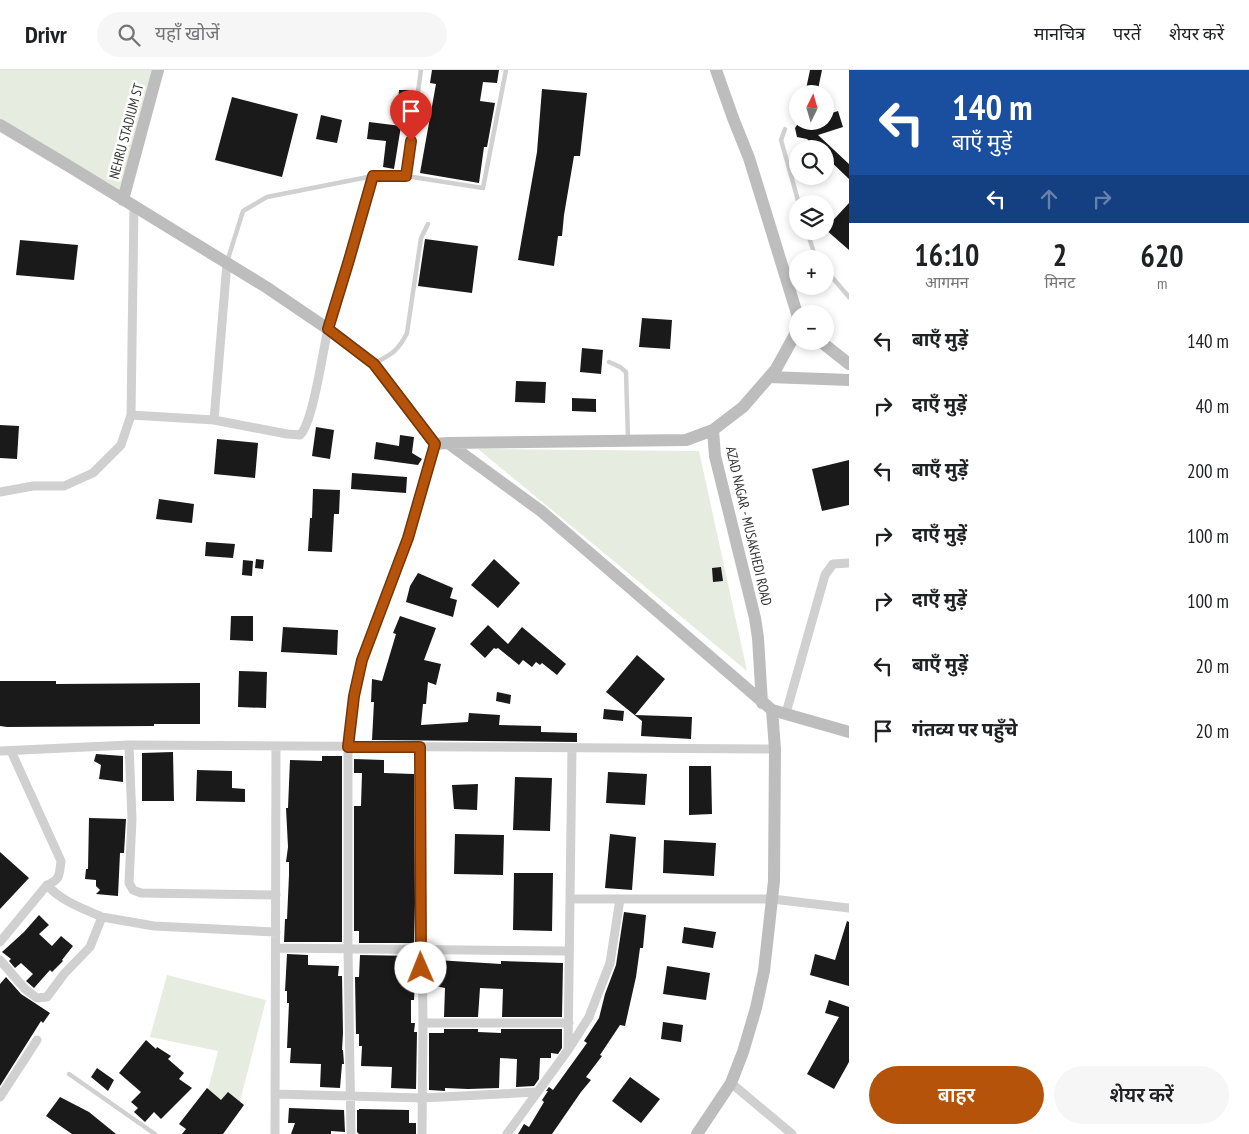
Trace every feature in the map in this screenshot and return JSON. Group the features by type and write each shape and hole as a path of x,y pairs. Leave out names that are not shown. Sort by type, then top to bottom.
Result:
{"street":[{"name":"NEHRU STADIUM ST","path":"129,203 158,70"},
{"path":"716,70 749,158 794,305"},
{"path":"0,125 266,287 328,329 374,364 442,444 541,511 767,706 849,732"},
{"path":"0,492 32,486 64,486 93,473 121,445 131,415 129,203"},
{"path":"214,420 226,263"},
{"path":"131,415 214,420 300,435 305,430 309,416 328,329"},
{"name":"AZAD NAGAR - MUSAKHEDI ROAD","path":"697,1134 731,1083 743,1052 756,1008 764,971 774,881 775,749 756,625 715,456 713,430 743,407 776,369 789,345"},
{"path":"831,350 849,364"},
{"path":"769,377 849,380"},
{"path":"442,444 686,440 713,430"},
{"path":"352,1134 348,949 348,747 354,696 362,660 442,444"},
{"path":"786,713 825,575 834,564 849,563"},
{"path":"0,751 129,745 775,749"},
{"path":"129,745 132,819 129,883 133,890 141,893 276,895"},
{"path":"275,1134 276,746"},
{"path":"420,747 423,1023 422,1134"},
{"path":"568,1050 572,748"},
{"path":"0,942 46,885 58,878 61,861 11,751"},
{"path":"46,885 68,902 102,917 154,926 276,932"},
{"path":"570,899 772,900 849,908"},
{"path":"507,1134 568,1050 589,1017 610,963 620,899"},
{"path":"0,960 25,989 37,998 47,997 64,974 90,947 102,917"},
{"path":"276,948 569,951"},
{"path":"423,1023 569,1024"},
{"path":"0,1097 37,1040"},
{"path":"731,1083 792,1134"},
{"path":"275,1094 352,1098 422,1098 537,1092"}],"lane":[{"path":"406,176 421,70"},
{"path":"226,263 243,211 267,197 373,176 406,176 483,188 506,70"},
{"path":"785,129 781,140 796,195"},
{"path":"328,329 373,176"},
{"path":"374,364 393,354 401,346 407,333 421,238 428,224"},
{"path":"834,280 849,297"},
{"path":"609,362 626,372 628,441"},
{"path":"69,1074 154,1134"}],"shaded area":[{"path":"0,70 158,70 123,200 0,124"},
{"path":"478,449 699,451 747,671"},
{"path":"167,975 266,1000 237,1113 204,1105 218,1051 150,1037"}],"building":[{"path":"432,70 499,70 497,83 483,82 480,101 495,103 487,147 484,147 479,183 420,173 436,84 430,83"},
{"path":"810,70 822,70 819,85 807,85"},
{"path":"542,89 587,93 580,156 574,156 562,236 558,236 554,266 518,260 537,152"},
{"path":"399,90 409,90 407,107 398,106"},
{"path":"232,97 298,114 282,177 215,160"},
{"path":"838,111 843,127 834,130 834,112"},
{"path":"321,115 342,120 337,143 316,139"},
{"path":"369,122 401,126 394,169 383,167 386,141 367,139"},
{"path":"795,130 834,130 818,135 823,140 808,140 797,137"},
{"path":"834,150 849,164 849,179 834,165"},
{"path":"849,203 849,250 834,237 834,219"},
{"path":"425,239 478,246 472,293 418,286"},
{"path":"20,240 78,245 74,280 16,275"},
{"path":"642,318 672,320 670,349 639,347"},
{"path":"582,348 603,350 601,374 580,372"},
{"path":"516,381 546,382 545,403 515,402"},
{"path":"572,398 596,399 596,412 572,411"},
{"path":"0,425 19,426 17,459 0,458"},
{"path":"316,427 334,430 330,459 312,456"},
{"path":"400,435 414,437 412,453 422,459 418,465 374,459 376,442 399,446"},
{"path":"217,439 258,443 255,478 214,474"},
{"path":"849,460 849,505 822,511 812,469"},
{"path":"352,473 407,477 406,493 351,489"},
{"path":"313,489 340,490 339,514 334,514 332,552 308,551"},
{"path":"159,499 194,504 192,523 156,519"},
{"path":"206,542 235,544 233,558 205,556"},
{"path":"256,559 264,560 263,569 255,568"},
{"path":"494,559 520,583 498,608 471,585"},
{"path":"243,560 253,561 252,576 242,575"},
{"path":"721,567 723,581 713,582 712,568"},
{"path":"418,573 453,588 450,598 457,600 453,617 406,602 410,586"},
{"path":"231,616 253,616 253,641 230,640"},
{"path":"400,616 436,628 424,660 441,664 436,685 428,682 426,704 423,704 421,725 468,722 469,713 500,715 499,725 541,726 541,732 577,733 577,742 372,740 374,702 371,702 372,679 382,681 396,634 393,633"},
{"path":"488,625 508,644 522,627 566,664 557,675 542,663 540,665 536,662 532,667 523,660 519,665 498,648 494,648 485,658 470,644"},
{"path":"283,627 338,630 337,655 281,652"},
{"path":"637,655 665,679 635,715 692,717 691,739 641,736 642,721 606,692"},
{"path":"239,671 267,672 266,708 238,707"},
{"path":"0,681 56,681 56,684 200,683 200,724 154,724 154,726 0,726"},
{"path":"497,692 511,695 510,704 496,701"},
{"path":"604,709 624,711 623,721 603,719"},
{"path":"173,752 174,801 142,801 142,753"},
{"path":"96,754 123,756 123,782 99,779 101,765 94,761"},
{"path":"322,756 342,756 342,942 284,942 289,875 289,862 286,862 288,847 286,808 288,808 290,760 322,761"},
{"path":"354,759 384,760 384,773 414,774 414,943 359,943 359,931 354,931 354,806 361,806 362,773 354,773"},
{"path":"689,766 711,766 712,814 689,815"},
{"path":"197,770 232,771 232,788 245,789 245,802 196,801"},
{"path":"608,772 647,774 645,805 606,803"},
{"path":"515,777 552,778 550,831 513,830"},
{"path":"478,784 477,810 454,809 452,785"},
{"path":"89,818 126,819 124,853 120,853 118,896 96,894 100,890 96,886 96,880 85,879 86,869 88,869"},
{"path":"455,834 504,835 503,875 454,874"},
{"path":"610,834 636,837 632,890 605,888"},
{"path":"664,840 716,843 714,876 663,873"},
{"path":"0,852 29,878 0,909"},
{"path":"514,873 553,873 552,931 513,930"},
{"path":"624,912 646,915 643,948 640,948 636,977 625,1026 620,1025 600,1055 602,1056 586,1077 591,1080 552,1134 518,1134 524,1124 529,1127 544,1102 542,1100 548,1091 546,1091 549,1087 553,1090 587,1043 584,1041 599,1018 605,994 616,965"},
{"path":"39,915 49,925 39,934 52,946 61,936 73,946 63,961 52,972 50,970 34,988 26,981 33,974 21,963 15,968 9,961 11,959 2,952"},
{"path":"847,921 849,922 849,986 810,975 815,954 835,960"},
{"path":"684,927 716,932 713,948 682,943"},
{"path":"287,954 308,955 308,965 339,966 338,976 342,976 342,1050 344,1064 342,1064 340,1088 320,1087 321,1064 290,1063 291,1048 287,1048 289,1003 287,1003 287,991 285,991"},
{"path":"360,955 414,956 413,961 416,961 414,1000 411,1000 411,1023 415,1023 414,1032 417,1032 416,1089 391,1088 392,1067 361,1066 362,1046 359,1046 359,1034 356,1034 355,977 359,977"},
{"path":"436,960 501,964 501,961 563,963 562,1017 502,1017 503,989 480,988 478,1017 444,1017 445,988 435,986"},
{"path":"667,966 710,973 706,1000 663,994"},
{"path":"6,977 21,994 50,1013 43,1023 41,1021 0,1086 0,984"},
{"path":"829,1000 849,1007 849,1062 834,1089 807,1074 839,1017 825,1013"},
{"path":"663,1022 683,1025 681,1042 661,1039"},
{"path":"444,1029 478,1029 478,1032 501,1033 501,1029 562,1029 562,1048 558,1054 551,1053 551,1058 540,1058 539,1079 534,1086 516,1087 517,1059 500,1058 499,1088 445,1088 445,1091 429,1090 429,1033 444,1033"},
{"path":"146,1040 156,1049 157,1047 171,1056 168,1059 184,1073 179,1079 192,1088 161,1119 154,1112 145,1122 134,1112 138,1108 131,1102 141,1092 119,1073"},
{"path":"97,1068 114,1080 108,1091 91,1077"},
{"path":"630,1077 660,1099 641,1123 612,1101"},
{"path":"207,1088 221,1100 228,1092 244,1105 223,1134 182,1134 186,1129 179,1124"},
{"path":"60,1097 89,1112 116,1134 72,1134 46,1116"},
{"path":"289,1108 344,1110 345,1132 331,1131 331,1134 291,1134 295,1123 288,1123"},
{"path":"357,1110 409,1110 409,1123 416,1123 416,1134 359,1134 357,1132"}],"route":[{"path":"411,141 406,176 373,176 328,329 374,364 435,444 408,538 362,660 354,696 348,747 420,747 421,968"}]}
